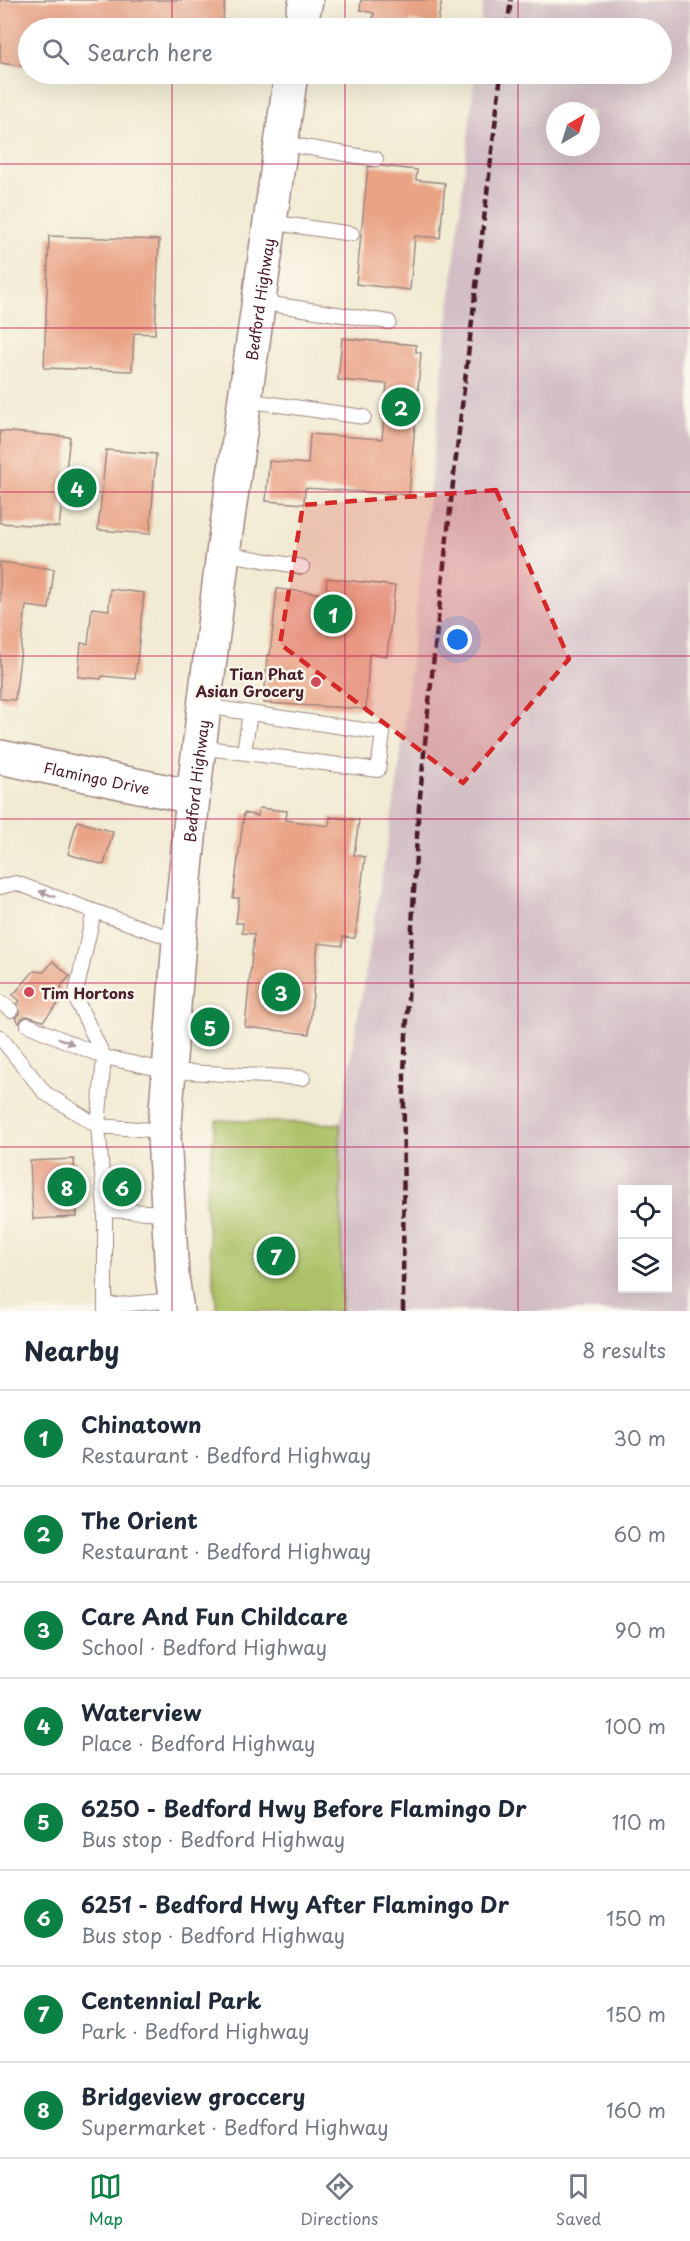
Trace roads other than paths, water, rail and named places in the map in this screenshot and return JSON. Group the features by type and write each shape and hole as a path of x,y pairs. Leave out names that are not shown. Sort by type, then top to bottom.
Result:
{"main road":[{"path":"302,18 306,0"},
{"name":"Bedford Highway","path":"176,1305 168,1213 165,1131 179,941 193,797 223,553 289,84"},
{"name":"Flamingo Drive","path":"0,757 193,797"}],"lane":[{"path":"280,143 376,159"},
{"path":"269,222 352,234"},
{"path":"258,302 389,322"},
{"path":"244,400 364,417"},
{"path":"223,553 302,567"},
{"path":"199,747 378,770 383,733 204,706"},
{"path":"244,752 250,713"},
{"path":"0,887 16,883 179,941"},
{"path":"94,911 75,997 104,1057 98,1126 105,1210 105,1309 176,1305"},
{"path":"28,1025 104,1057 169,1071 303,1078"},
{"path":"0,1037 45,1093 98,1126 165,1131"},
{"path":"105,1210 168,1213"}],"railway":[{"path":"508,18 511,0"},
{"path":"403,1311 404,1072 418,818 454,474 500,84"}],"place":[{"name":"The Orient","path":"401,407"},
{"name":"Waterview","path":"77,488"},
{"name":"Chinatown","path":"333,614"},
{"name":"Tian Phat Asian Grocery","path":"316,682"},
{"name":"Tim Hortons","path":"29,992"},
{"name":"Care And Fun Childcare","path":"281,992"},
{"name":"6250 - Bedford Hwy Before Flamingo Dr","path":"210,1027"},
{"name":"Bridgeview groccery","path":"67,1187"},
{"name":"6251 - Bedford Hwy After Flamingo Dr","path":"122,1187"},
{"name":"Centennial Park","path":"276,1256"}]}
